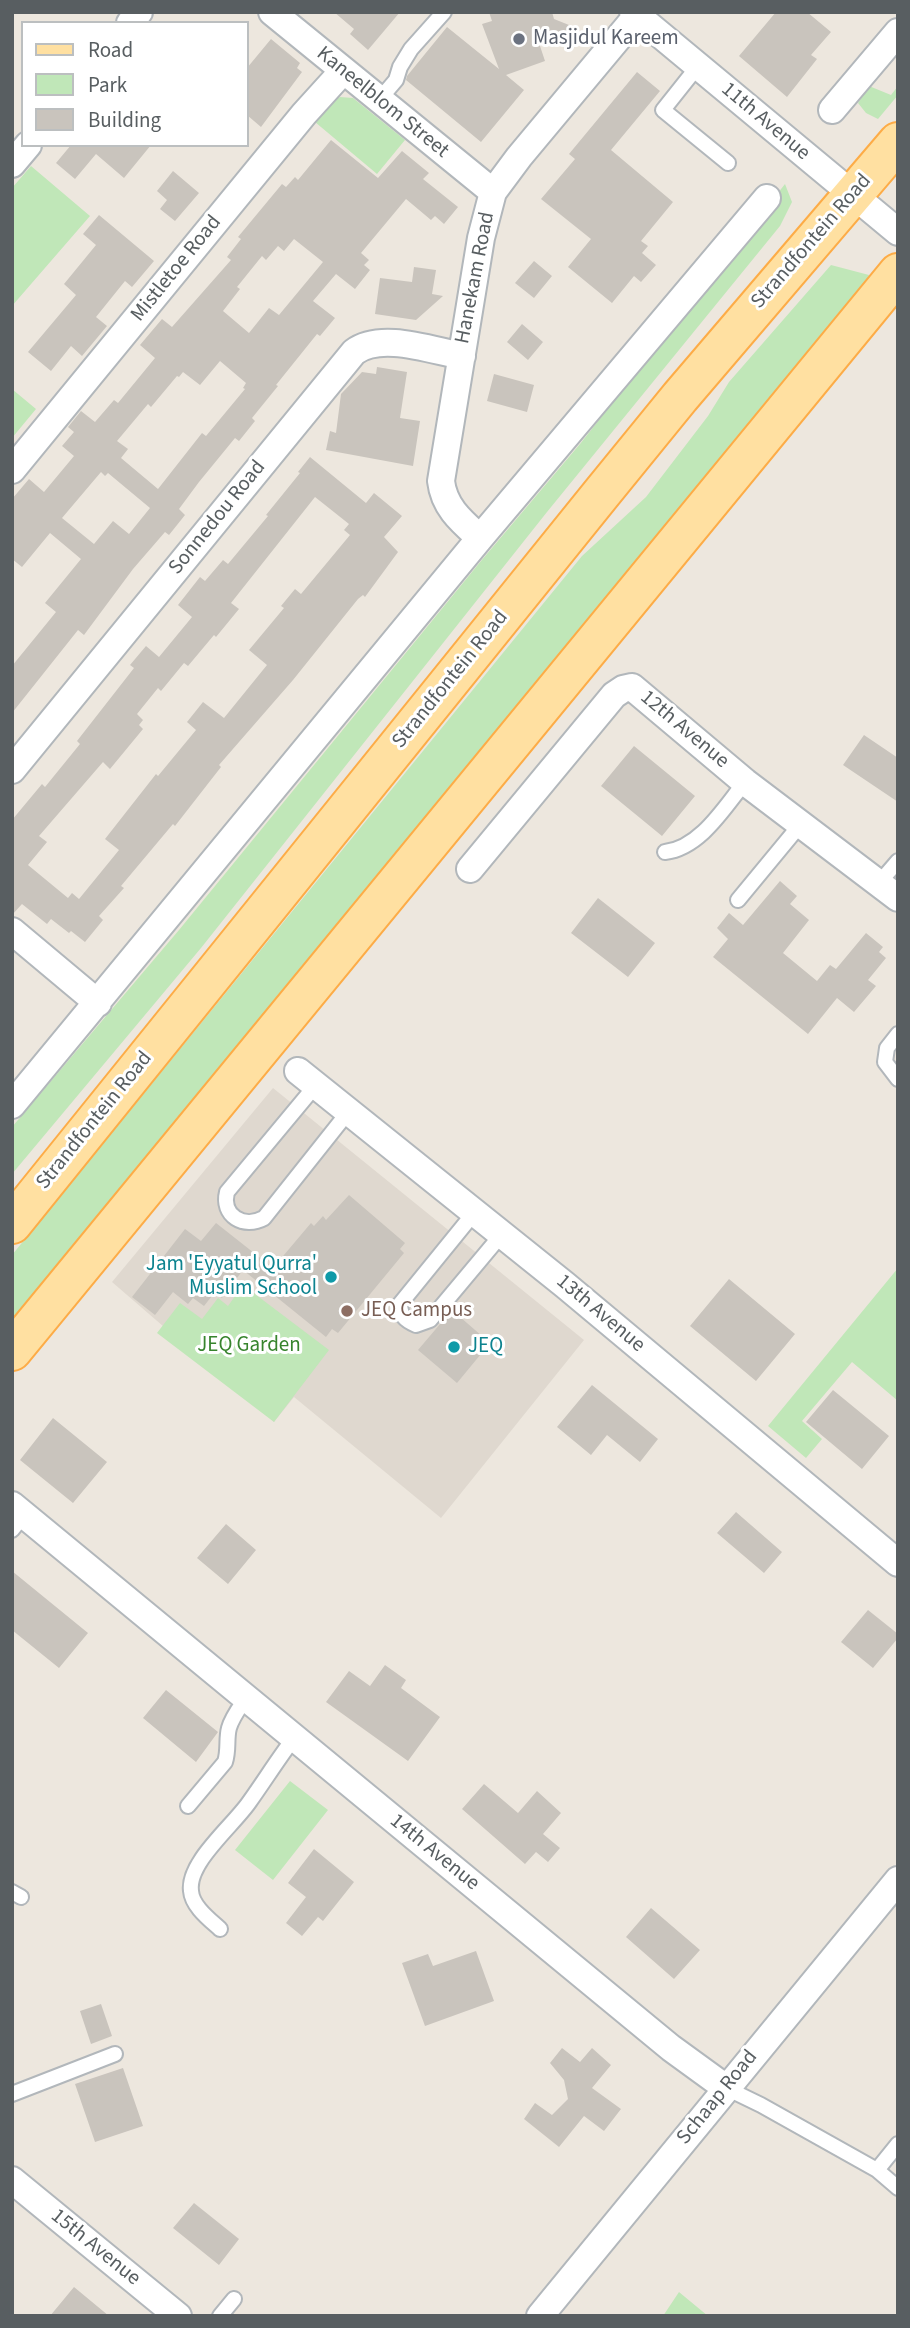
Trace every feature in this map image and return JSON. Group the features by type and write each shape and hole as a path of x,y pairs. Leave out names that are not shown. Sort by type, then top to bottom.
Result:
{"main road":[{"name":"Strandfontein Road","path":"12,1224 601,494 898,142"},
{"path":"12,1351 898,273"}],"street":[{"name":"Kaneelblom Street","path":"272,12 493,192"},
{"name":"11th Avenue","path":"636,13 898,232"},
{"name":"Hanekam Road","path":"480,538 462,522 446,502 441,481 481,238 493,192 636,13"},
{"path":"832,110 898,32"},
{"name":"Mistletoe Road","path":"12,470 295,125 343,71"},
{"path":"12,164 26,147"},
{"path":"12,1105 480,538 767,198"},
{"name":"Sonnedou Road","path":"12,770 354,352 367,345 383,342 461,356"},
{"name":"12th Avenue","path":"470,869 614,695 632,687 745,782 888,891"},
{"path":"12,931 98,1003"},
{"name":"13th Avenue","path":"307,1078 502,1234 898,1563"},
{"name":"14th Avenue","path":"16,1517 246,1698 671,2048 726,2088"},
{"name":"Schaap Road","path":"540,2316 898,1880"},
{"name":"15th Avenue","path":"12,2180 178,2316"}],"lane":[{"path":"379,100 396,80 411,49 444,12"},
{"path":"698,66 663,110 728,163"},
{"path":"664,852 677,851 709,827 745,782"},
{"path":"738,900 800,825"},
{"path":"888,891 898,861"},
{"path":"898,1034 887,1048 885,1062 898,1079"},
{"path":"307,1078 227,1192 225,1204 228,1210 243,1222 254,1223 264,1218 349,1111"},
{"path":"474,1213 400,1304 401,1315 407,1322 416,1325 430,1320 502,1234"},
{"path":"188,1807 225,1762 228,1754 228,1731 246,1698"},
{"path":"220,1929 203,1914 190,1893 191,1882 198,1866 250,1803 294,1738"},
{"path":"12,2094 115,2054"},
{"name":"14th Avenue","path":"726,2088 877,2170 898,2188"},
{"path":"877,2170 898,2144"},
{"path":"220,2316 234,2299"}],"shaded area":[{"name":"JEQ Campus","path":"273,1088 584,1340 441,1518 294,1397 274,1422 112,1282"}],"green space":[{"path":"869,86 891,95 898,86 898,95 878,119 866,113 858,103"},
{"path":"340,97 353,98 405,140 377,174 315,122 331,101"},
{"path":"31,166 90,216 12,306 12,188"},
{"path":"785,184 792,202 780,226 547,512 201,948 12,1174 12,1127 179,930 580,444"},
{"path":"831,265 869,275 865,287 12,1326 12,1255 582,556 646,497 708,416 729,382"},
{"path":"12,389 36,409 12,438"},
{"path":"898,1268 898,1401 852,1362 802,1421 822,1439 806,1458 768,1426"},
{"name":"JEQ Garden","path":"243,1285 329,1350 274,1422 157,1333 180,1303 202,1319 218,1298 228,1306"},
{"path":"290,1781 328,1810 273,1880 235,1850"},
{"path":"679,2292 708,2316 663,2316"}],"building":[{"path":"334,12 400,12 368,50 350,34 354,29"},
{"path":"489,12 552,12 554,19 579,29 539,43 545,61 506,75 524,90 481,142 406,80 447,27 499,69 482,24 492,21"},
{"path":"776,12 807,12 831,32 811,55 817,59 787,97 739,56"},
{"path":"271,39 300,63 297,68 302,72 261,127 248,116 248,67"},
{"path":"637,72 660,91 611,150 673,202 641,241 648,246 642,253 656,265 641,282 634,276 612,303 568,267 591,239 541,199 575,159 569,154"},
{"path":"331,140 378,178 402,151 429,173 423,179 458,207 444,224 435,216 431,220 406,199 361,253 369,260 364,265 370,270 355,289 336,274 313,301 335,318 320,336 317,334 276,385 278,386 252,418 255,421 239,441 235,438 199,482 179,509 185,515 169,535 165,532 133,569 84,635 78,630 12,713 12,666 56,612 45,603 81,559 50,533 22,567 12,559 12,499 29,479 44,492 74,456 62,446 74,432 68,427 81,411 95,422 114,400 118,403 155,358 140,345 162,319 172,327 231,260 227,257 241,239 238,237 282,184 286,187 295,177 298,180","holes":["294,239 323,262 279,315 269,308 249,333 223,311 240,289 237,287 262,256 266,260 278,246 284,251","220,361 246,383 243,388 245,389 206,436 202,433 158,489 121,458 128,449 117,441 148,404 151,407 177,376 183,372 200,385","101,472 105,476 108,473 150,508 129,534 113,521 94,544 62,518"]},
{"path":"69,147 149,147 124,178 96,154 75,179 56,163"},
{"path":"173,171 199,193 175,221 160,209 167,200 157,191"},
{"path":"99,215 154,261 132,287 125,281 96,317 107,326 82,356 71,346 51,371 28,352 76,295 64,284 96,245 83,234"},
{"path":"534,261 552,276 534,298 515,283"},
{"path":"414,267 436,270 432,294 443,296 416,320 375,314 380,278 412,282"},
{"path":"522,324 543,342 528,360 507,342"},
{"path":"377,367 407,372 400,418 420,421 413,466 326,450 330,431 336,433 341,394 362,372 376,374"},
{"path":"494,374 534,385 527,412 487,401"},
{"path":"310,457 366,503 374,493 402,516 384,537 398,552 365,597 363,595 358,599 293,680 219,765 221,767 175,826 173,824 121,886 124,888 99,916 103,920 85,942 51,919 47,924 22,904 12,915 12,820 42,784 45,787 80,744 77,741 134,668 130,665 146,646 159,657 192,617 178,605 200,577 205,581 223,560 228,564 268,516 266,515 300,473 298,472","holes":["315,497 349,524 344,530 350,535 301,594 295,589 281,606 284,608 249,650 267,665 224,718 203,702 187,722 196,730 158,776 156,774 105,839 119,850 79,899 72,893 68,898 28,865 47,842 39,836 103,762 110,769 143,729 139,725 143,720 137,714 158,688 161,691 184,663 188,666 239,609 231,603"]},
{"path":"864,735 898,758 898,802 843,765"},
{"path":"634,746 695,796 662,836 601,786"},
{"path":"780,881 797,896 790,904 809,920 783,953 817,981 830,965 836,969 866,933 883,947 879,952 886,958 868,980 876,986 854,1012 837,998 808,1034 713,957 728,939 717,928 729,913 743,925"},
{"path":"598,898 655,943 628,977 571,933"},
{"name":"Jam 'Eyyatul Qurra' Muslim School","path":"349,1195 405,1243 400,1249 404,1253 338,1333 332,1329 326,1337 243,1270 222,1298 215,1292 204,1306 193,1298 188,1304 173,1292 155,1315 132,1297 185,1229 201,1241 216,1223 273,1268 311,1223 314,1226 323,1216 326,1220"},
{"path":"729,1279 795,1334 756,1381 690,1326"},
{"name":"JEQ","path":"452,1310 490,1343 457,1383 418,1350"},
{"path":"592,1385 658,1439 640,1462 607,1435 591,1455 557,1427"},
{"path":"833,1390 889,1436 862,1469 806,1422"},
{"path":"53,1418 107,1462 73,1503 20,1460"},
{"path":"736,1512 782,1552 764,1573 717,1533"},
{"path":"226,1524 256,1550 228,1584 197,1558"},
{"path":"12,1571 88,1633 59,1668 12,1630"},
{"path":"868,1610 898,1634 898,1638 873,1668 841,1642"},
{"path":"385,1665 406,1680 401,1688 440,1717 408,1761 326,1702 349,1671 370,1686"},
{"path":"166,1690 218,1732 196,1762 143,1718"},
{"path":"484,1784 518,1813 537,1791 561,1813 543,1834 560,1848 548,1862 536,1852 525,1864 462,1809"},
{"path":"314,1849 354,1882 323,1921 318,1917 302,1936 286,1923 306,1897 288,1883"},
{"path":"651,1908 700,1950 674,1979 626,1937"},
{"path":"476,1951 494,2001 425,2026 402,1963 428,1954 433,1966"},
{"path":"101,2004 112,2036 91,2044 80,2011"},
{"path":"562,2048 580,2062 592,2048 611,2065 592,2088 621,2109 604,2131 584,2116 559,2147 524,2119 535,2103 552,2115 568,2099 564,2080 550,2063"},
{"path":"123,2068 143,2126 95,2142 75,2084"},
{"path":"194,2203 239,2239 219,2265 173,2228"},
{"path":"74,2287 109,2316 50,2316"}],"place":[{"name":"Masjidul Kareem","path":"519,39"},
{"name":"Jam 'Eyyatul Qurra' Muslim School","path":"331,1277"},
{"name":"JEQ Campus","path":"347,1311"},
{"name":"JEQ","path":"454,1347"}]}
